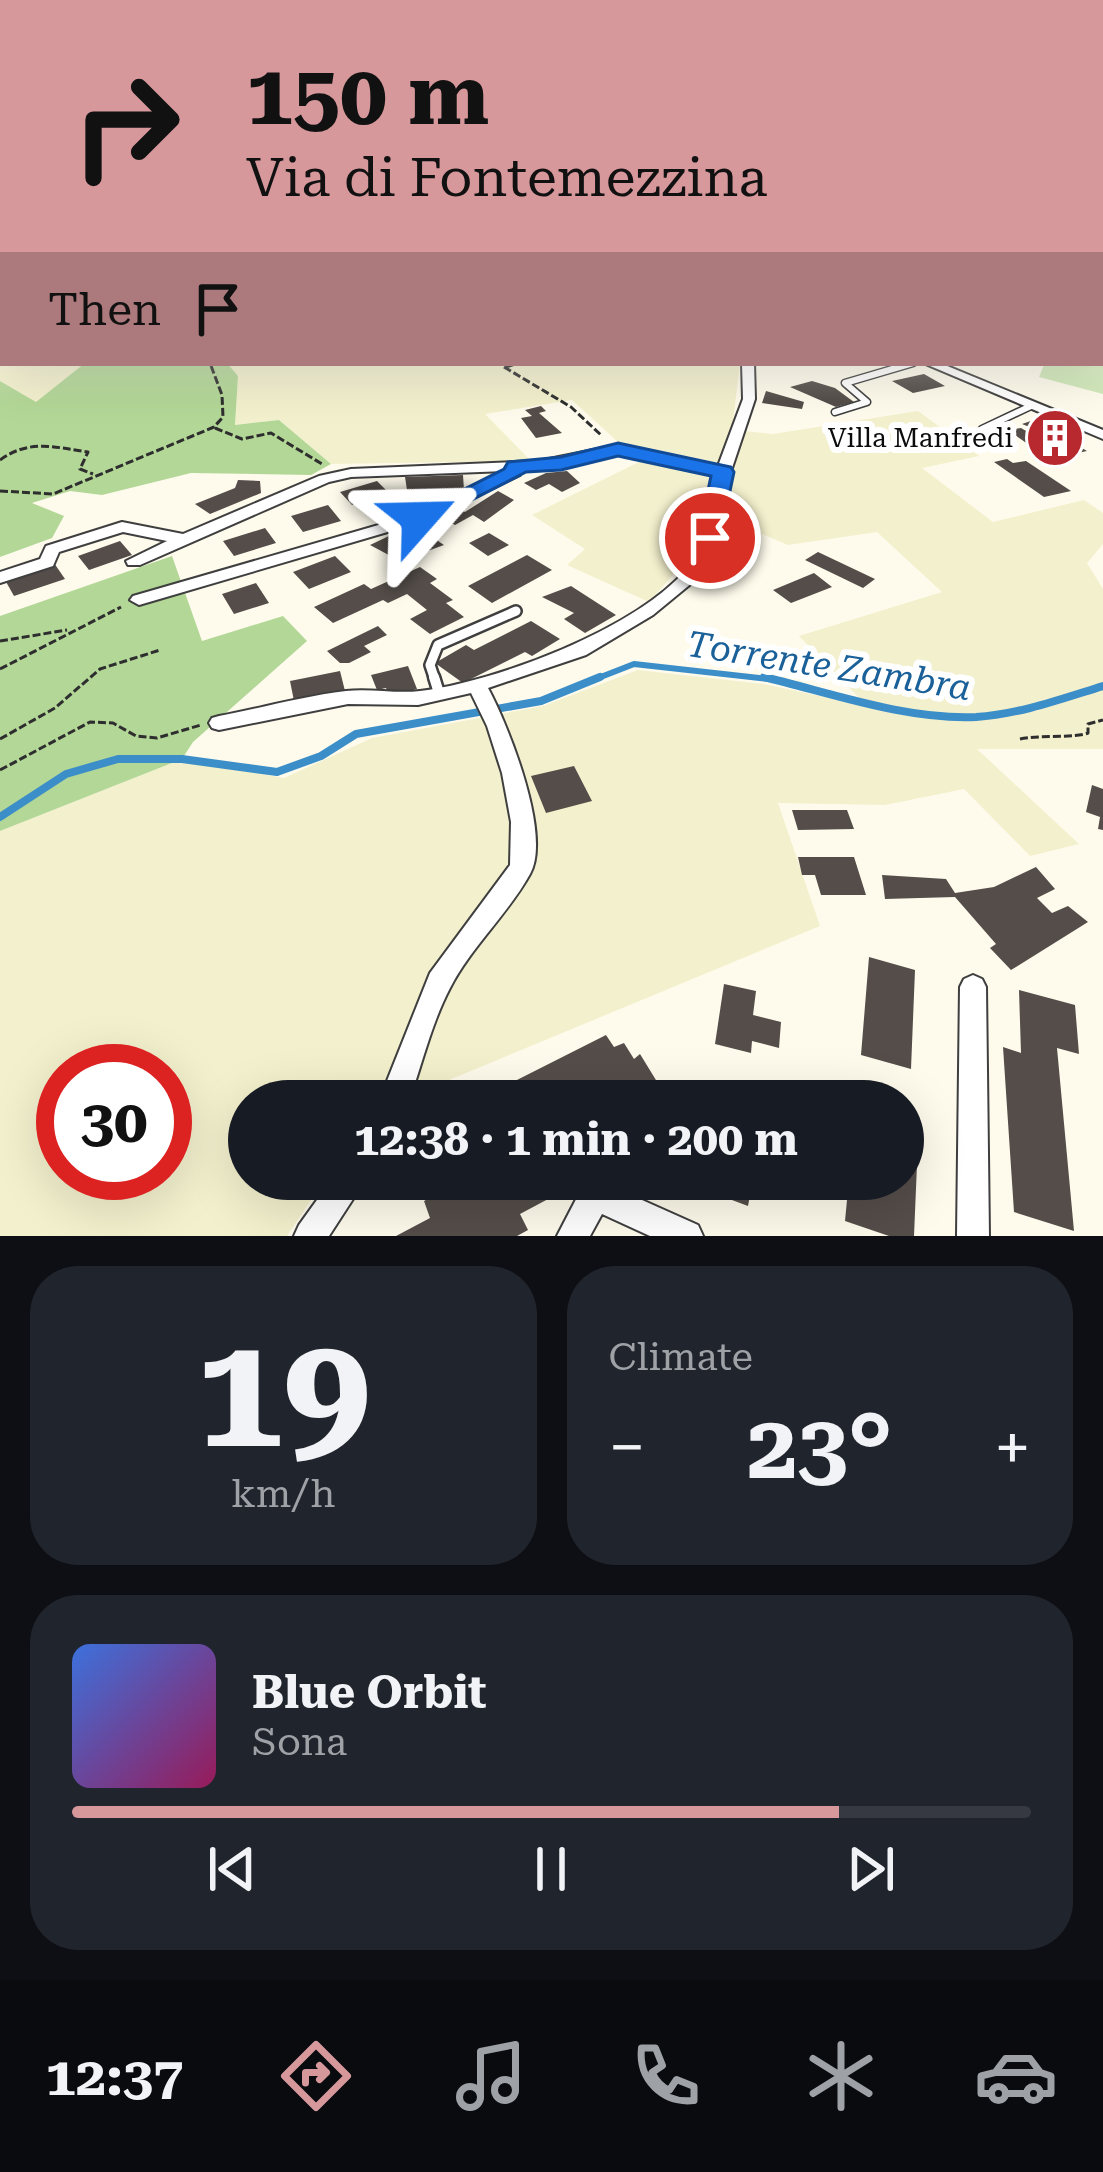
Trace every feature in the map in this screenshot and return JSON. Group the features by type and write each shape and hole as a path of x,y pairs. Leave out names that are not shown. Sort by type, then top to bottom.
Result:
{"street":[{"path":"211,724 348,698 418,698 439,693 486,703 647,611 692,574 710,538 723,472 749,399 748,366"},
{"path":"937,366 1102,434"},
{"path":"134,561 332,477 561,463 615,449 723,472"},
{"path":"139,600 419,518 515,472 515,466"},
{"path":"0,578 47,562 52,549 122,527 184,539"},
{"path":"402,1080 439,981 522,868 524,849 516,799 486,703"},
{"path":"973,987 973,1236"},
{"path":"573,1236 595,1195 687,1236"},
{"path":"310,1236 336,1200"}],"lane":[{"path":"835,412 867,402 847,382 903,366"},
{"path":"982,429 1034,404"},
{"path":"439,693 430,665 438,645 516,611"}],"path":[{"path":"0,491 40,497 214,427 223,417 222,395 212,366"},
{"path":"508,366 571,407 615,449"},
{"path":"214,427 237,440 271,433 322,464 332,477"},
{"path":"0,460 26,445 76,448 88,452 80,469 95,475"},
{"path":"0,669 139,600"},
{"path":"0,640 69,631"},
{"path":"0,739 55,709 100,669 160,650"},
{"path":"1020,739 1050,733 1081,737 1088,733 1088,724 1103,720"},
{"path":"0,770 90,722 113,723 128,733 157,738 211,724"}],"shaded area":[{"path":"0,366 81,366 36,403 0,381"},
{"path":"230,366 740,366 732,430 773,434 918,411 979,456 922,468 993,522 1084,500 1103,513 1103,544 1087,563 1103,589 1103,749 977,749 1079,844 1030,856 964,789 885,805 778,803 820,926 449,1080 228,1080 228,1200 311,1200 287,1236 0,1236 0,831 182,759 284,778 372,738 543,706 638,670 764,684 867,706 799,636 942,592 877,532 788,545 708,511 692,553 649,602 567,565 585,549 532,515 651,456 619,443 572,400 485,414 531,461 331,464 279,420 235,425 238,376"}],"green space":[{"path":"81,366 230,366 238,376 235,425 279,420 331,464 311,475 191,473 102,495 70,491 32,503 64,516 52,538 0,557 0,381 36,402"},
{"path":"1044,366 1103,366 1103,394 1039,377"},
{"path":"172,556 202,641 283,616 307,641 193,742 182,759 0,831 0,616"}],"building":[{"path":"924,374 945,386 913,393 892,381"},
{"path":"812,381 835,388 854,402 836,407 790,387"},
{"path":"766,391 804,402 802,409 762,403"},
{"path":"541,406 546,411 539,413 562,433 536,438 521,418 532,416 525,410"},
{"name":"Villa Manfredi","path":"1048,415 1085,431 1063,437 1087,451 1049,459 1008,430 1021,428 1040,439 1052,436 1022,424"},
{"path":"1026,461 1071,491 1044,497 994,462"},
{"path":"567,471 580,483 562,492 549,484 536,490 524,483 546,473"},
{"path":"463,475 464,490 407,490 405,477"},
{"path":"238,480 260,481 261,493 210,514 195,504 235,488"},
{"path":"377,481 389,493 352,505 340,492"},
{"path":"498,491 514,500 484,522 473,515 455,525 442,517 459,509 465,512"},
{"path":"328,505 341,521 303,532 291,516"},
{"path":"265,528 276,543 234,556 223,541"},
{"path":"425,532 444,545 400,561 370,545 391,535 403,543"},
{"path":"489,533 509,545 488,556 469,543"},
{"path":"120,541 132,555 89,570 78,556"},
{"path":"818,552 875,579 863,588 805,560"},
{"path":"527,555 552,570 492,603 468,586"},
{"path":"335,556 351,572 309,589 293,572"},
{"path":"54,563 65,579 14,596 5,580"},
{"path":"420,567 437,579 430,583 453,600 446,603 464,617 430,634 410,619 427,610 407,594 333,623 314,607 364,584 371,589"},
{"path":"814,573 832,587 791,603 773,590"},
{"path":"256,583 269,603 234,614 222,594"},
{"path":"571,586 616,615 585,633 564,619 574,613 542,597"},
{"path":"531,621 560,639 532,656 525,652 463,683 435,663 466,645 474,650"},
{"path":"378,626 387,635 364,646 371,652 349,663 340,663 327,651"},
{"path":"408,666 417,689 389,696 386,688 377,690 371,675"},
{"path":"340,671 345,691 294,701 290,681"},
{"path":"574,766 592,801 546,813 531,776"},
{"path":"1092,785 1103,789 1103,830 1098,829 1100,817 1086,812"},
{"path":"792,810 847,810 854,829 798,830"},
{"path":"798,857 854,857 866,895 821,895 815,875 802,875"},
{"path":"1036,867 1055,889 1037,898 1052,913 1068,906 1088,922 1011,970 990,948 996,944 955,897 885,899 882,875 946,879 955,893 994,887"},
{"path":"869,957 915,970 911,1069 861,1055"},
{"path":"724,984 756,991 753,1015 781,1022 779,1048 752,1041 751,1053 715,1044"},
{"path":"1019,990 1075,1005 1079,1054 1057,1048 1074,1231 1014,1212 1003,1047 1021,1053"},
{"path":"606,1035 614,1047 624,1043 634,1059 640,1054 656,1080 517,1080"},
{"path":"546,1200 520,1214 528,1230 517,1236 396,1236 430,1218 424,1201"},
{"path":"847,1200 916,1200 914,1236 889,1236 845,1221"}],"waterway":[{"name":"Torrente Zambra","path":"593,680 634,664 775,680"},
{"name":"Torrente Zambra","path":"0,817 66,774 118,759 182,759 277,772 321,756 356,734 541,701 600,677"},
{"name":"Torrente Zambra","path":"764,677 775,680"},
{"name":"Torrente Zambra","path":"775,680 869,704 950,717 1008,713 1103,686"}],"place":[{"name":"Villa Manfredi","path":"1055,438"}],"route":[{"path":"419,518 515,472 515,466 561,463 618,449 723,472 710,538"}]}
